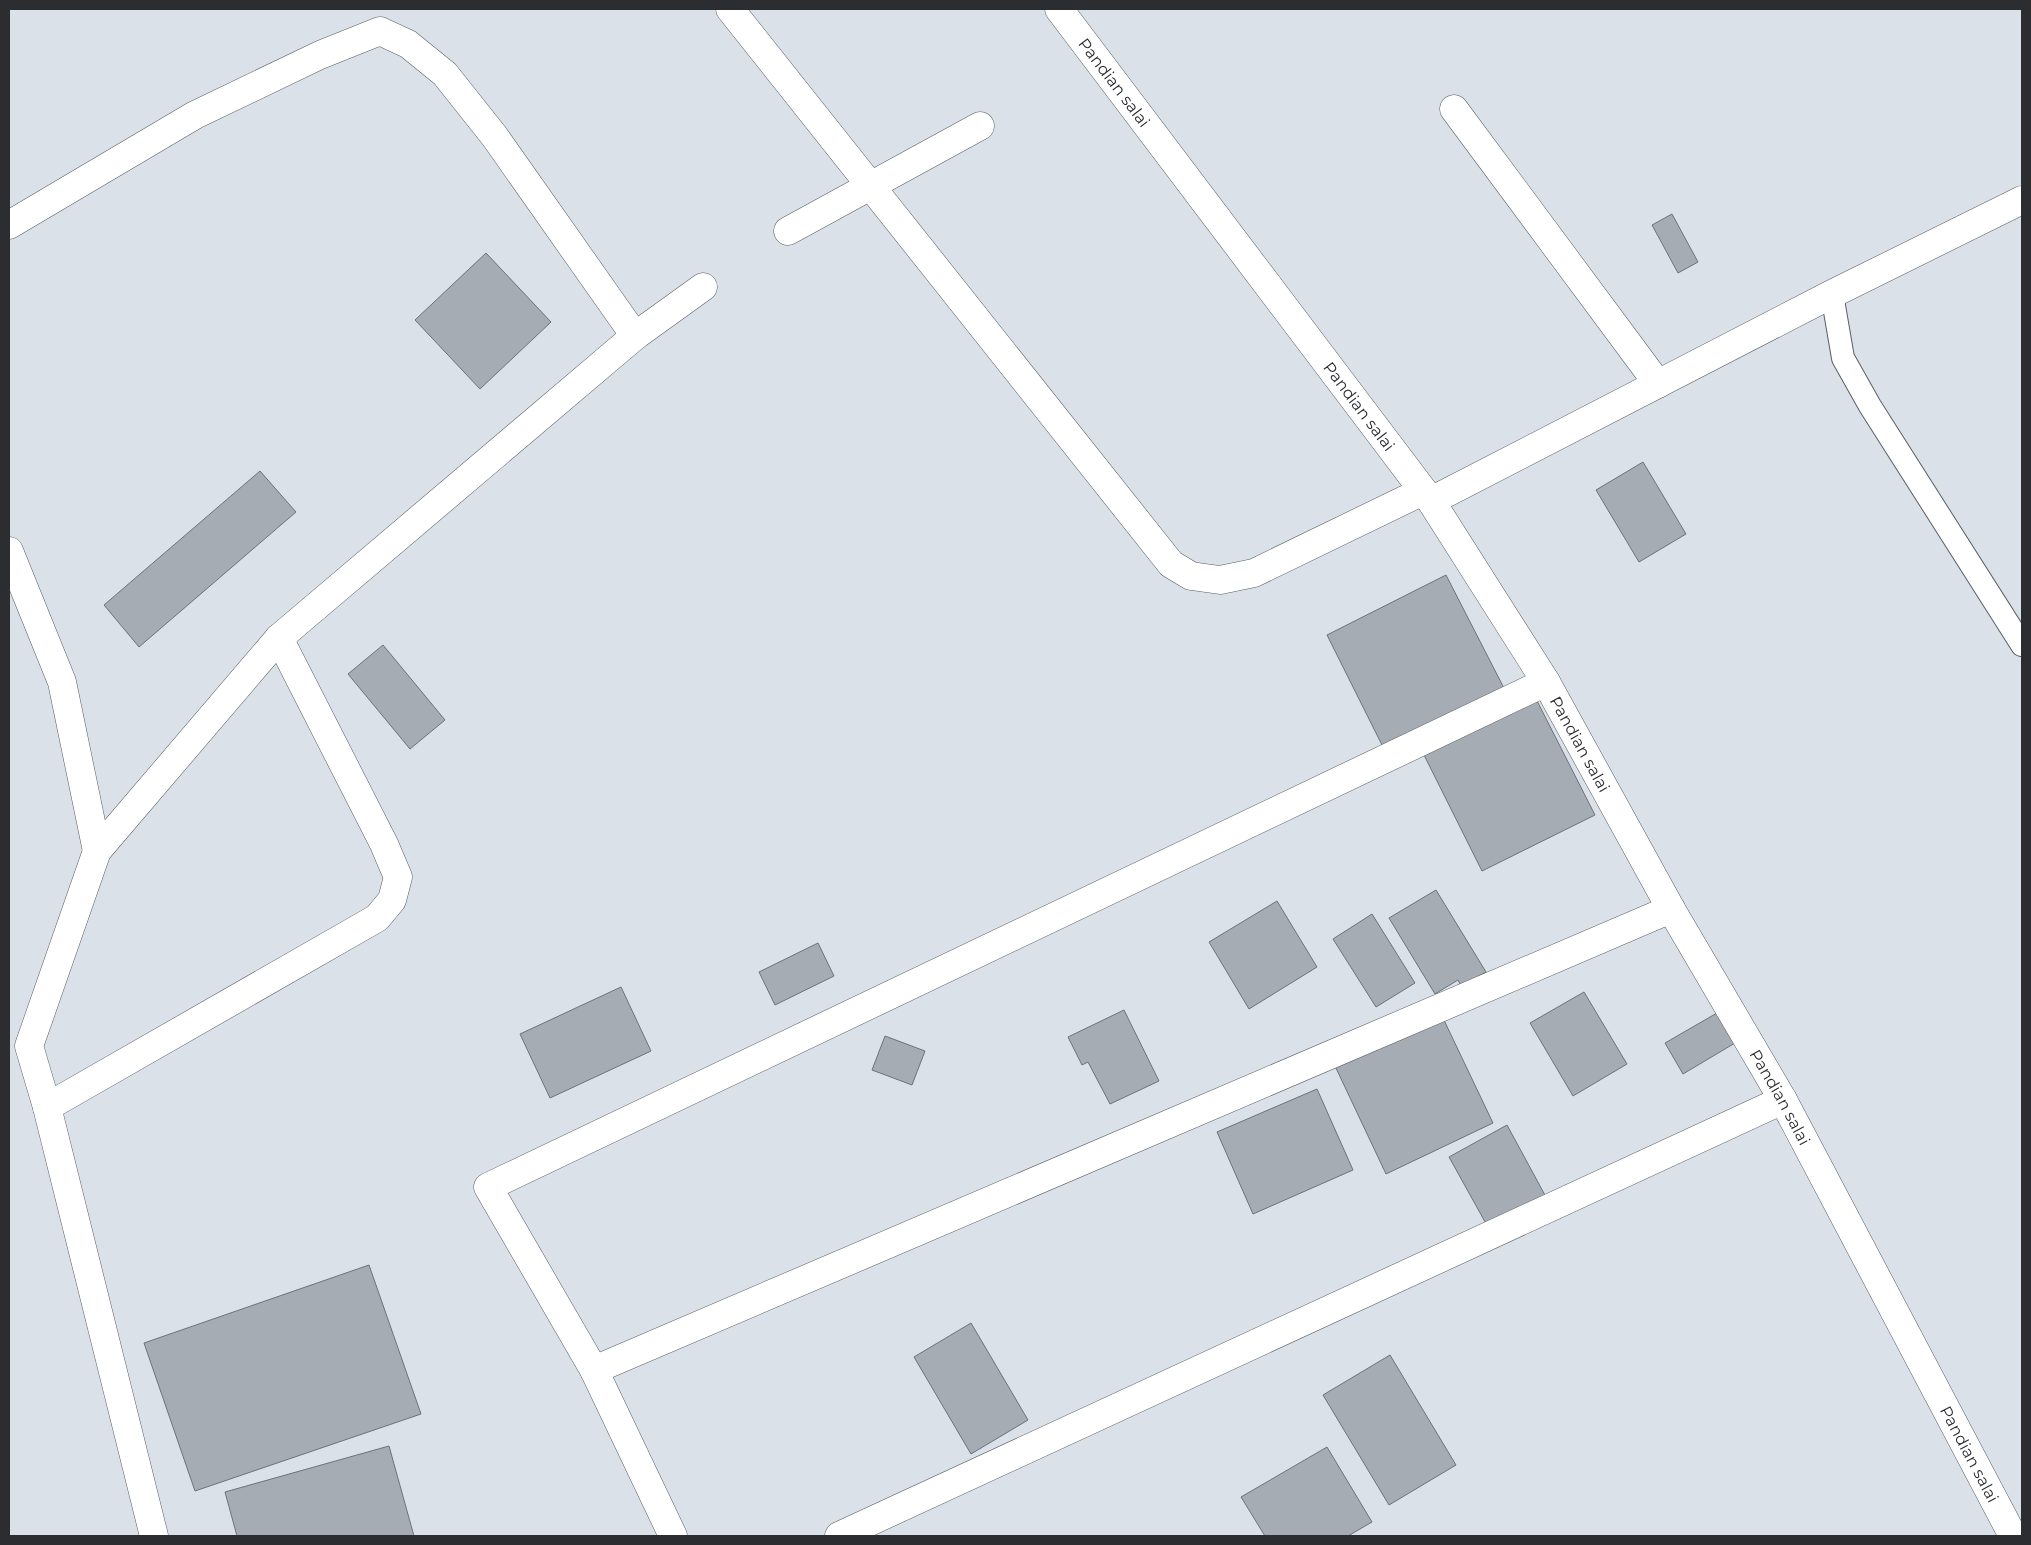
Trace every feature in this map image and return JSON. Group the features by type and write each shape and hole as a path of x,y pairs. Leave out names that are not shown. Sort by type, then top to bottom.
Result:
{"street":[{"path":"730,9 1171,564 1191,576 1220,580 1254,573 1427,496 1658,384 1832,294 2022,200"},
{"name":"Pandian salai","path":"1059,9 1427,496 1546,682 1671,910 1783,1100 2013,1536"},
{"path":"9,225 195,115 320,55 380,31 408,44 445,74 495,137 635,336"},
{"path":"1454,109 1658,384"},
{"path":"788,231 980,126"},
{"path":"154,1536 47,1107 29,1046 97,851 279,638 635,336 703,287"},
{"path":"9,551 62,682 97,851"},
{"path":"47,1107 377,918 392,900 398,878 384,844 279,638"},
{"path":"673,1536 594,1370 488,1187 1546,682"},
{"path":"594,1370 1671,910"},
{"path":"838,1536 1783,1100"}],"lane":[{"path":"1832,294 1842,358 2022,645"}],"building":[{"path":"1672,214 1698,262 1678,273 1652,225"},
{"path":"486,253 551,322 480,389 415,320"},
{"path":"1643,462 1686,534 1639,562 1596,490"},
{"path":"260,471 296,512 139,647 104,605"},
{"path":"1446,575 1507,694 1387,755 1327,635"},
{"path":"383,645 445,720 410,749 348,674"},
{"path":"1532,691 1595,815 1482,871 1420,747"},
{"path":"1436,890 1486,972 1461,986 1458,980 1435,994 1389,918"},
{"path":"1277,901 1317,967 1249,1009 1209,942"},
{"path":"1372,914 1415,983 1376,1007 1333,939"},
{"path":"818,943 834,976 775,1005 759,972"},
{"path":"621,987 651,1051 550,1098 520,1034"},
{"path":"1584,992 1627,1064 1573,1096 1530,1023"},
{"path":"1124,1010 1159,1081 1110,1104 1088,1062 1082,1065 1068,1037"},
{"path":"1717,1013 1735,1043 1683,1074 1665,1043"},
{"path":"1442,1016 1493,1123 1386,1174 1335,1066"},
{"path":"885,1036 925,1051 912,1085 872,1070"},
{"path":"1317,1089 1353,1170 1253,1214 1217,1132"},
{"path":"1507,1125 1546,1197 1489,1229 1449,1157"},
{"path":"369,1265 421,1414 195,1491 144,1343"},
{"path":"971,1323 1028,1420 971,1454 914,1357"},
{"path":"1390,1355 1456,1465 1389,1505 1323,1395"},
{"path":"389,1446 414,1536 237,1536 225,1492"},
{"path":"1327,1447 1372,1522 1348,1536 1265,1536 1241,1497"}]}
